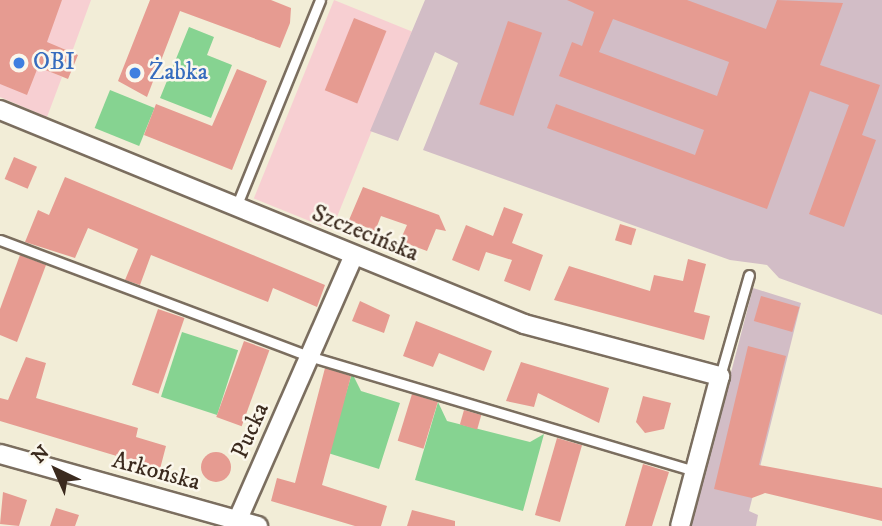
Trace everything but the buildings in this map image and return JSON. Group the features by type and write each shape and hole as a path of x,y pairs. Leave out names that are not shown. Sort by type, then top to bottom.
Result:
{"street":[{"name":"Szczecińska","path":"0,110 353,257 524,324 720,376"},
{"name":"Pucka","path":"237,523 312,357 353,257"},
{"path":"680,526 720,376"},
{"name":"Arkońska","path":"0,454 237,523 258,526"}],"lane":[{"path":"236,207 320,0"},
{"path":"0,240 312,357 695,471"},
{"path":"720,376 749,275"}],"shaded area":[{"path":"0,0 91,0 72,52 61,48 51,72 62,77 47,117 0,97"},
{"path":"334,0 412,31 332,230 254,198"},
{"path":"425,0 882,0 882,315 779,278 767,265 730,260 423,150 458,63 435,52 398,141 370,131"},
{"path":"753,288 801,303 749,511 758,515 756,526 691,526"}],"green space":[{"path":"189,27 214,37 207,55 232,65 211,118 160,98"},
{"path":"110,90 155,108 139,146 95,128"},
{"path":"182,332 238,350 217,415 161,397"},
{"path":"352,373 361,391 400,403 379,469 328,453"},
{"path":"438,402 447,421 530,442 544,434 523,511 415,480"}],"place":[{"name":"OBI","path":"19,63"},
{"name":"Żabka","path":"135,73"}]}
